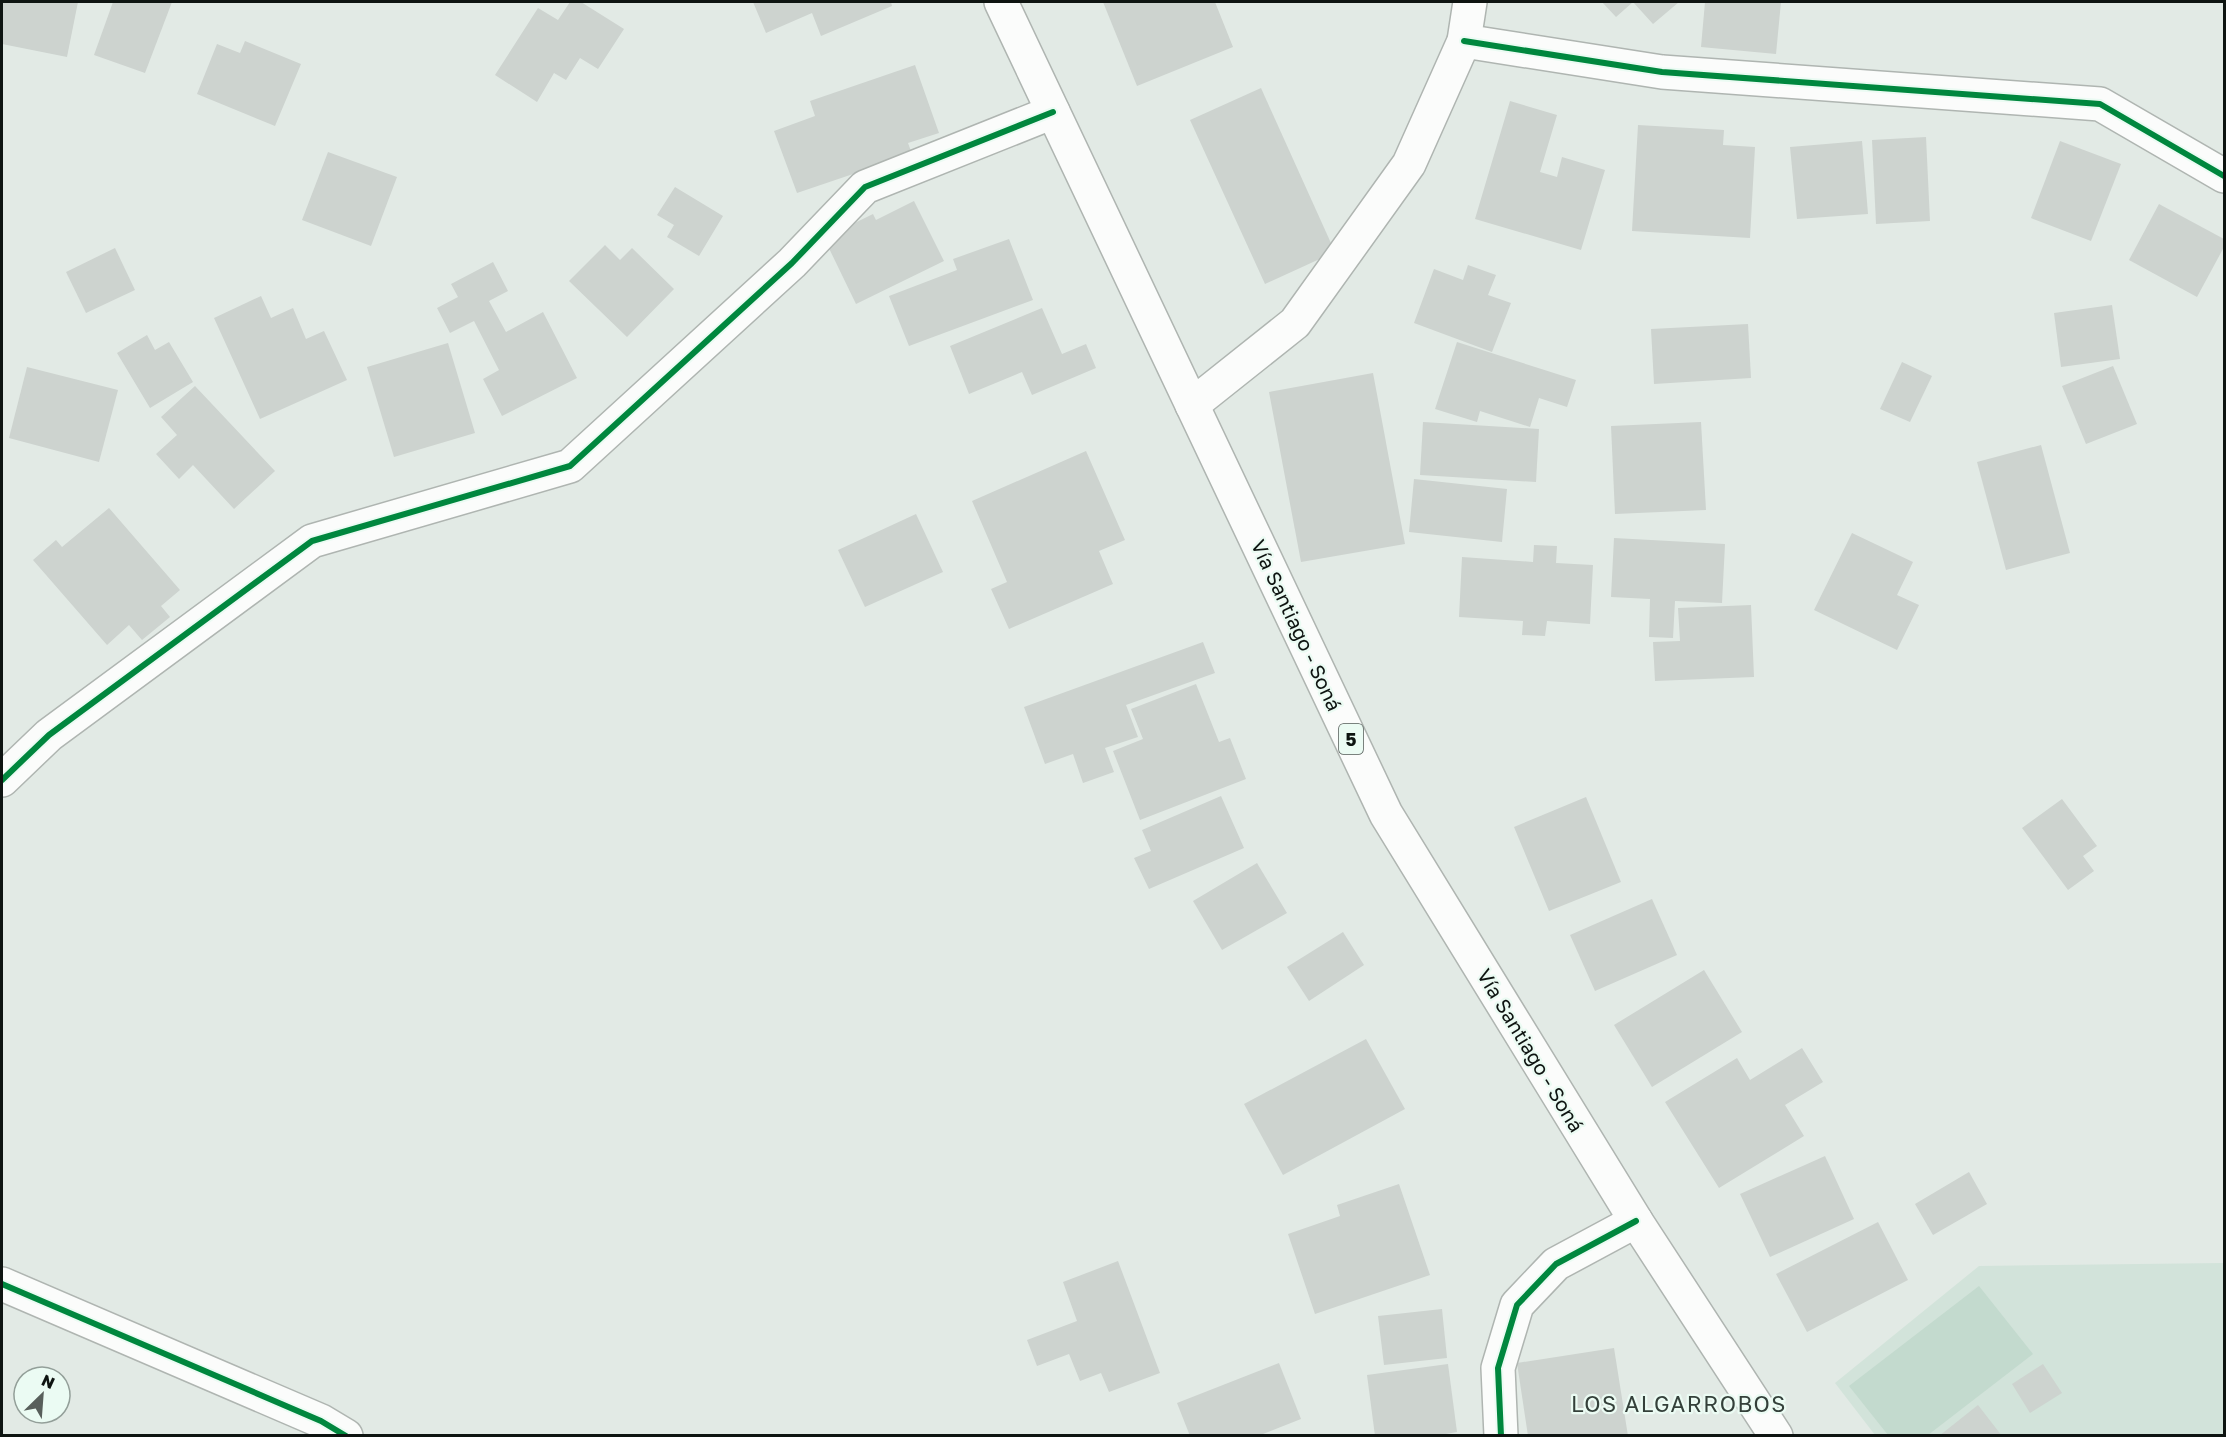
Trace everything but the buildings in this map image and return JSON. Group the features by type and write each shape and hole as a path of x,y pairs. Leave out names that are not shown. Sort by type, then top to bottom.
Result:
{"street":[{"name":"Vía Santiago - Soná","path":"1001,2 1386,814 1636,1221 1776,1436"},
{"path":"1192,405 1295,323 1409,164 1464,41 1470,2"},
{"path":"1464,41 1662,72 2100,104 2224,176"},
{"path":"2,780 49,735 312,541 570,466 792,262 865,187 1053,112"},
{"path":"1501,1436 1498,1368 1517,1305 1556,1264 1636,1221"},
{"path":"2,1284 321,1420 346,1436"}],"shaded area":[{"path":"2224,1263 2224,1435 1875,1435 1835,1383 1979,1266"}],"green space":[{"path":"1979,1286 2033,1354 1928,1435 1888,1435 1849,1386"}],"cycle path":[{"path":"1464,41 1662,72 2100,104 2224,176"},
{"path":"2,780 49,735 312,541 570,466 792,263 865,187 1053,112"},
{"path":"1501,1436 1498,1368 1517,1305 1556,1264 1636,1221"},
{"path":"2,1284 321,1421 346,1436"}],"district":[{"name":"LOS ALGARROBOS","path":"1679,1403"}]}
